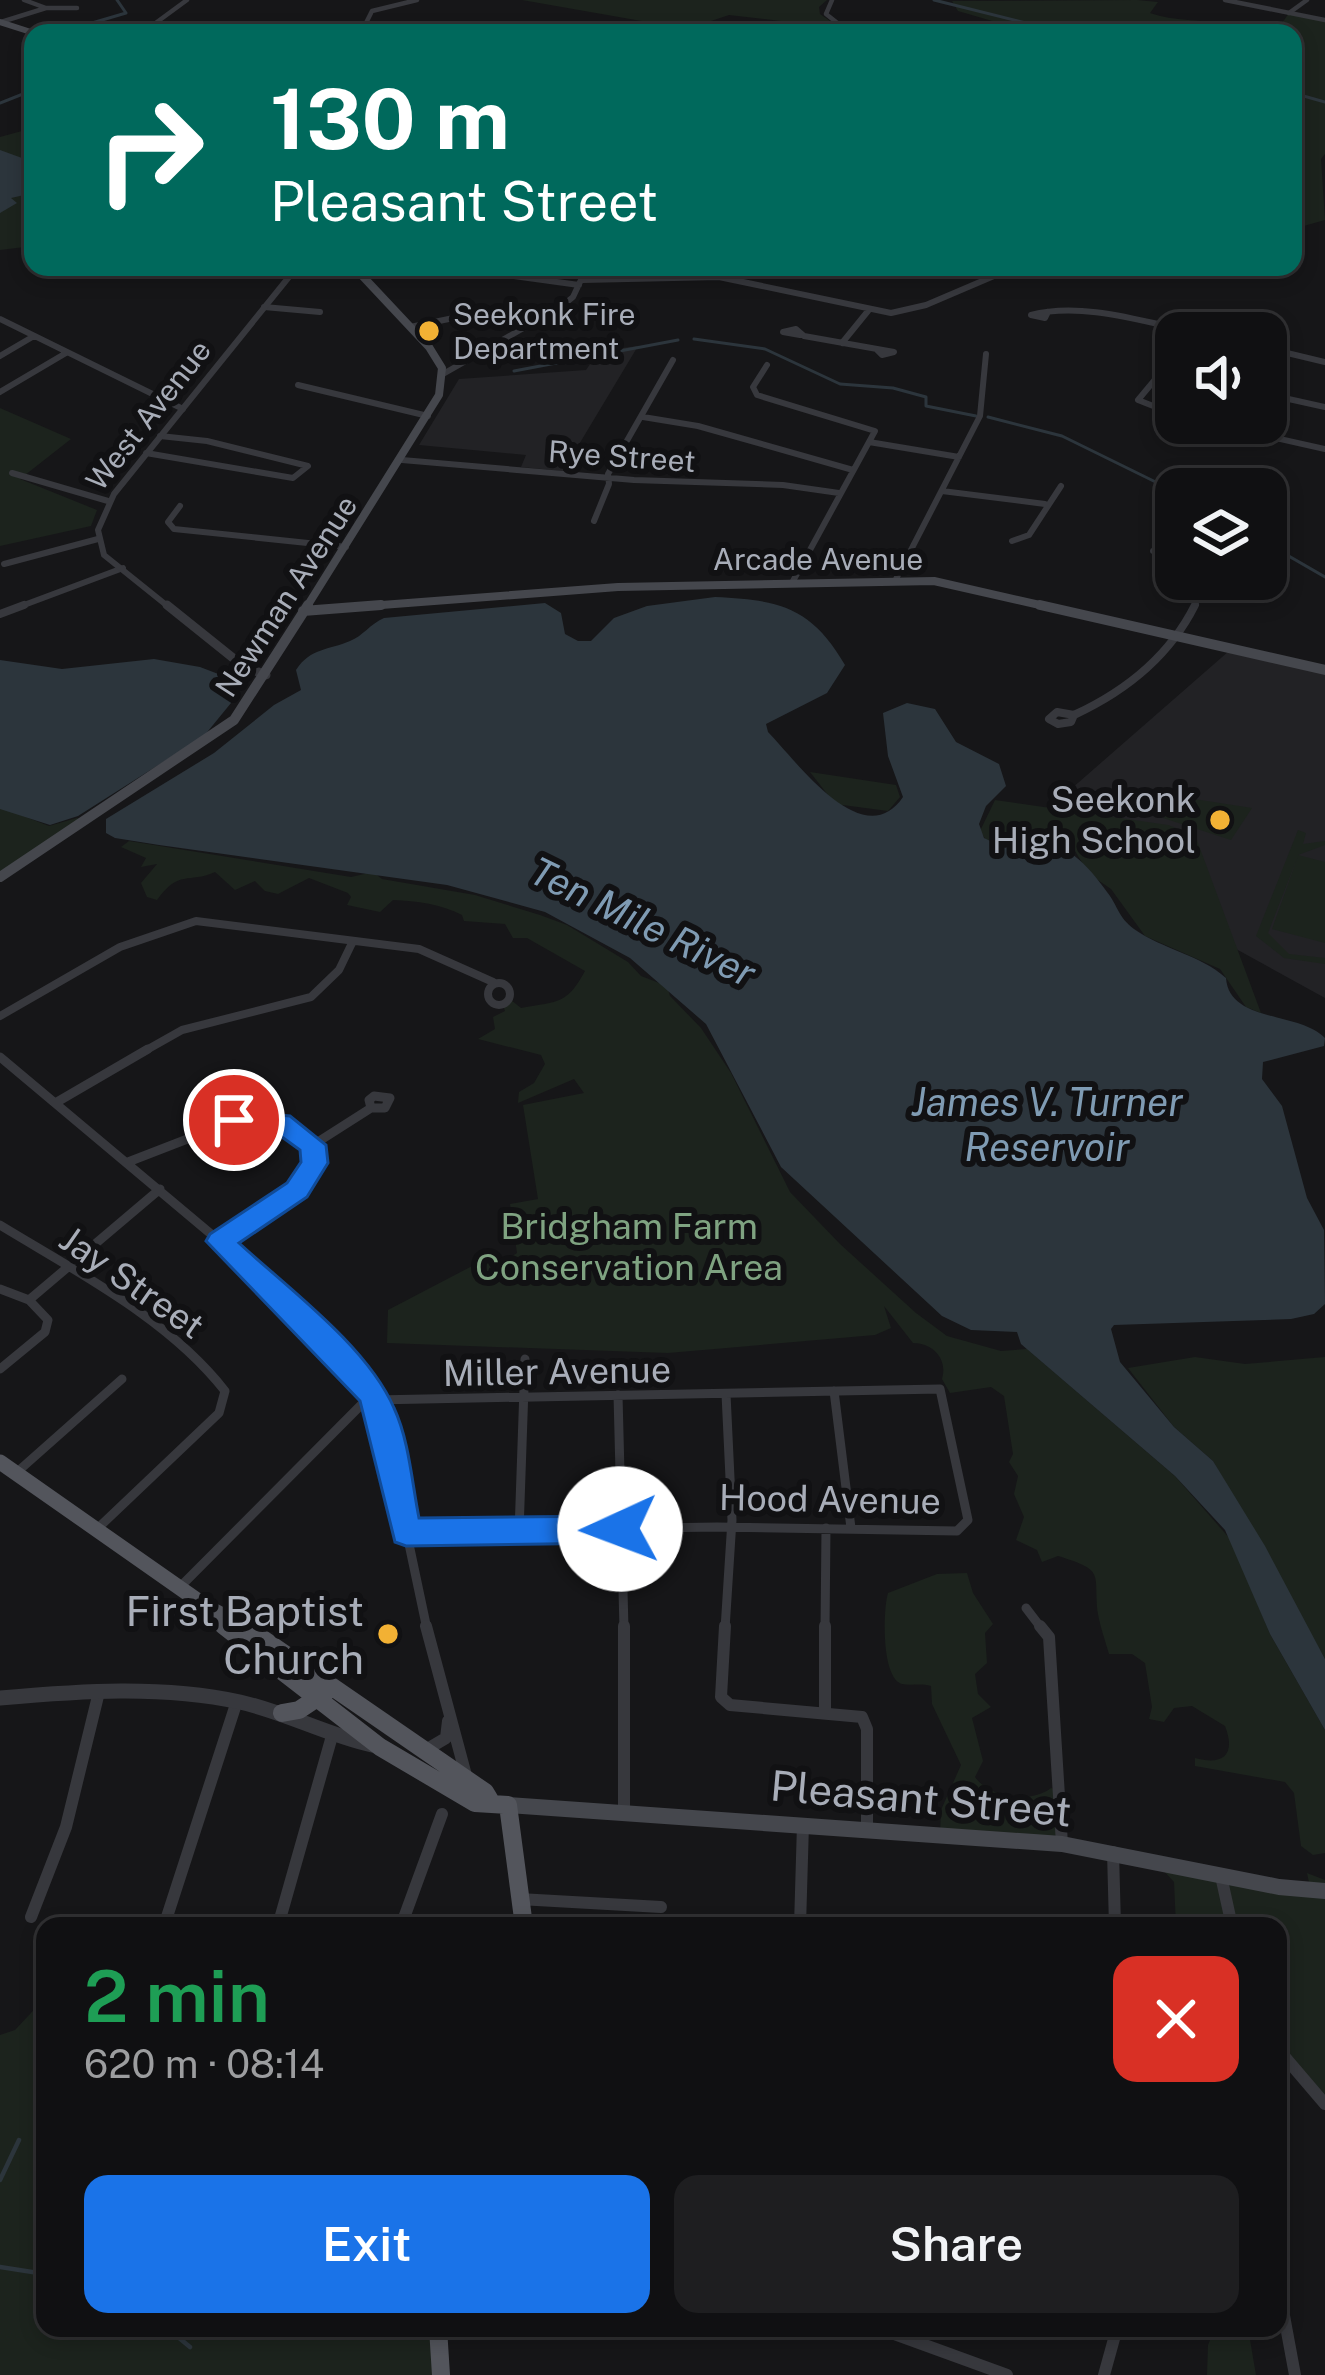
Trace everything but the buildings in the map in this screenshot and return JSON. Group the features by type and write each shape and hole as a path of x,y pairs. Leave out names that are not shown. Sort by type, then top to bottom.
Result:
{"main road":[{"path":"362,276 430,347 443,374"},
{"name":"Newman Avenue","path":"0,877 224,730 266,675 402,460 440,395 443,374"},
{"name":"Arcade Avenue","path":"303,611 568,590 896,579 964,585 1325,670"},
{"path":"0,1462 208,1607 229,1615 326,1692 500,1804 522,1917"},
{"path":"283,1713 299,1710 326,1692"},
{"path":"326,1692 380,1747 476,1803 500,1804"},
{"name":"Pleasant Street","path":"500,1804 1062,1844 1325,1891"},
{"path":"439,2337 441,2375"}],"street":[{"path":"24,0 46,8 76,8"},
{"path":"154,24 187,0"},
{"path":"361,24 368,13 417,0"},
{"path":"832,0 826,14 839,24"},
{"path":"1225,0 1325,20"},
{"path":"1288,13 1307,0"},
{"path":"0,25 46,8"},
{"name":"West Avenue","path":"266,675 243,666 104,555 98,539 109,501 290,276"},
{"path":"521,276 580,283 719,278 868,310 913,310 994,276"},
{"path":"443,374 538,323 573,297 583,276"},
{"path":"264,308 320,313"},
{"path":"410,327 497,309"},
{"path":"842,343 868,310"},
{"path":"1048,312 1155,324"},
{"path":"0,319 183,409"},
{"path":"800,335 876,349"},
{"path":"0,356 34,336"},
{"path":"0,392 66,353"},
{"path":"896,579 980,416 986,354"},
{"path":"1287,354 1325,362"},
{"path":"594,521 609,478 673,360"},
{"path":"767,364 753,386 757,395 873,429 793,580"},
{"path":"1155,380 1138,400 1155,409"},
{"path":"298,385 428,416"},
{"path":"1287,398 1325,406"},
{"path":"643,418 698,426 853,470"},
{"path":"146,453 293,478 308,464 207,441 160,436"},
{"path":"1287,441 1325,449"},
{"path":"869,442 959,457"},
{"name":"Rye Street","path":"402,460 609,478 783,485 839,493"},
{"path":"12,473 109,501"},
{"path":"1012,541 1029,535 1061,485"},
{"path":"942,491 1045,504"},
{"path":"180,506 168,522 174,529 346,547"},
{"path":"4,564 98,539"},
{"path":"0,614 123,568"},
{"path":"1074,715 1122,688 1160,658 1194,600"},
{"path":"0,1016 63,977 181,924 212,922 436,953 493,982"},
{"path":"57,1102 182,1030 311,997 339,970 352,941"},
{"path":"0,1057 220,1241 338,1354 376,1400 448,1721 468,1782"},
{"path":"313,1145 371,1108"},
{"path":"128,1162 234,1120 281,1123 313,1145 315,1163 297,1190 220,1241"},
{"path":"29,1300 160,1189"},
{"name":"Jay Street","path":"0,1225 68,1267 214,1375 225,1391 219,1413 97,1529"},
{"path":"0,1289 29,1300 45,1313 45,1332 0,1370"},
{"path":"519,1532 525,1359"},
{"path":"16,1473 122,1379"},
{"name":"Miller Avenue","path":"376,1400 940,1389 968,1520 964,1529"},
{"path":"834,1391 851,1528"},
{"path":"726,1394 730,1527 721,1697 730,1705 859,1714 866,1722 867,1827"},
{"path":"618,1395 627,1758 624,1813"},
{"path":"180,1587 364,1402 376,1400"},
{"path":"825,1710 826,1528"},
{"name":"Hood Avenue","path":"406,1532 964,1529"},
{"path":"1026,1608 1048,1637 1062,1844"},
{"path":"0,1698 150,1691 237,1701 283,1713 332,1736 380,1747"},
{"path":"32,1917 66,1827 99,1692"},
{"path":"167,1917 237,1701"},
{"path":"422,1751 446,1738 448,1721"},
{"path":"281,1917 332,1736"},
{"path":"404,1917 442,1814"},
{"path":"800,1917 802,1824"},
{"path":"1113,1852 1115,1917"},
{"path":"1221,1876 1230,1917"},
{"path":"519,1899 661,1907"},
{"path":"1287,2060 1325,2104"},
{"path":"1287,2332 1295,2375"},
{"path":"906,2337 1007,2375"},
{"path":"1104,2375 1115,2337"}],"shaded area":[{"path":"638,346 563,471 521,467 526,455 419,445 459,379 586,370 599,351"},
{"name":"Seekonk High School","path":"1229,651 1325,672 1325,998 1227,944 1183,830 1047,810"}],"green space":[{"path":"522,0 827,0 819,7 820,14 834,24 729,15 702,24 659,24"},
{"path":"1137,0 1158,2 1150,13 1159,16 1227,24 1002,24 958,11 952,1"},
{"path":"1289,13 1325,18 1325,154 1321,159 1325,220 1302,226 1302,24 1281,24"},
{"path":"24,130 24,247 0,250 0,137"},
{"path":"0,408 71,439 20,479 97,510 91,526 0,546"},
{"path":"810,772 896,785 900,797 888,811 835,804"},
{"path":"1194,799 1252,808 1231,840 1163,818 1174,807"},
{"path":"995,800 1168,825 1195,835 1261,1013 1246,1007 1220,969 1145,936 1111,889 1089,874 1072,846 1056,837 1031,833 1010,845 988,843 980,831"},
{"path":"0,807 49,826 77,818 86,821 0,881"},
{"path":"1298,830 1306,833 1303,844 1325,841 1298,855 1325,862 1325,943 1272,929 1298,856 1268,933 1289,954 1325,958 1325,964 1284,958 1256,936"},
{"name":"Bridgham Farm Conservation Area","path":"129,841 351,877 373,872 382,879 475,895 567,925 628,962 641,976 667,986 731,1073 790,1192 840,1244 947,1336 1001,1351 1027,1349 1175,1476 1231,1540 1270,1634 1325,1730 1325,1853 1313,1855 1301,1846 1294,1793 1285,1782 1195,1766 1195,1758 1225,1756 1229,1744 1225,1726 1192,1706 1174,1708 1164,1722 1149,1719 1152,1707 1145,1663 1132,1654 1109,1654 1091,1570 1058,1556 1042,1562 1037,1550 1016,1540 1024,1517 1014,1494 1018,1476 1009,1462 1013,1454 1004,1396 991,1387 950,1393 937,1354 913,1343 884,1306 891,1328 875,1335 668,1353 387,1343 388,1310 474,1265 503,1262 517,1253 510,1204 538,1199 523,1105 584,1093 574,1079 518,1103 519,1092 534,1083 545,1064 541,1055 478,1039 495,1029 493,1017 505,1011 502,1002 511,1000 521,1008 561,999 585,971 527,938 513,938 505,924 464,921 454,911 420,902 393,900 380,912 347,905 348,893 309,878 278,894 265,891 255,881 235,890 215,872 178,881 157,900 147,897 141,883 157,864 141,867 146,858 121,847"},
{"path":"1195,1357 1245,1364 1325,1357 1325,1659 1213,1461 1174,1427 1128,1368"},
{"path":"967,1573 973,1593 993,1624 985,1633 987,1663 975,1674 978,1694 991,1707 972,1718 983,1761 975,1777 990,1790 1011,1796 1033,1796 1051,1788 1061,1792 1063,1836 940,1834 941,1810 961,1765 932,1704 931,1686 902,1684 890,1670 886,1602 888,1593 937,1574"},
{"path":"1163,1870 1311,1892 1307,1873 1325,1880 1325,2106 1287,2062 1287,1917 1176,1917 1174,1882"},
{"path":"36,2008 36,2337 443,2337 444,2375 0,2375 0,2035 15,2030"},
{"path":"1211,2337 1250,2337 1256,2375 1207,2375"}],"water":[{"path":"0,150 24,159 24,195 11,198 17,203 0,213"},
{"name":"James V. Turner Reservoir","path":"715,597 791,610 819,630 845,665 827,693 766,724 768,732 831,797 869,816 887,812 903,797 888,756 883,713 907,703 935,709 956,742 999,764 1006,786 986,806 979,824 984,838 1005,848 1037,842 1064,849 1097,879 1134,929 1216,970 1226,978 1239,1003 1325,1038 1324,1046 1263,1062 1262,1079 1282,1106 1307,1198 1324,1230 1325,1304 1314,1314 1291,1319 1114,1325 1111,1329 1120,1362 1174,1427 1213,1461 1265,1546 1325,1659 1325,1730 1270,1634 1225,1530 1175,1476 1021,1344 1017,1332 971,1330 942,1316 781,1167 706,1024 630,958 545,912 447,885 159,845 106,833 106,819 214,753 274,705 301,690 296,670 307,657 355,639 384,618 545,603 561,613 565,634 591,641 614,618 647,606"},
{"path":"154,659 200,667 234,680 231,703 204,736 78,816 50,825 0,809 0,660 62,669"}],"waterway":[{"path":"89,24 126,13 117,0"},
{"path":"934,0 1030,24"},
{"path":"0,103 24,94"},
{"path":"1302,96 1325,102"},
{"path":"694,339 765,349 840,384 893,388 926,397 926,406 976,416"},
{"path":"514,371 678,340"},
{"path":"988,417 1062,436 1155,482"},
{"path":"1287,555 1325,577"},
{"path":"0,2180 19,2140"},
{"path":"0,2267 36,2273"},
{"path":"178,2337 190,2347"}],"place":[{"name":"Seekonk Fire Department","path":"429,331"},
{"name":"Seekonk High School","path":"1220,820"},
{"name":"First Baptist Church","path":"388,1634"}],"route":[{"path":"234,1120 281,1123 313,1145 315,1163 297,1190 220,1241 371,1392 381,1412 406,1532 620,1529"}],"water label":[{"name":"Ten Mile River","path":"643,922"}]}
